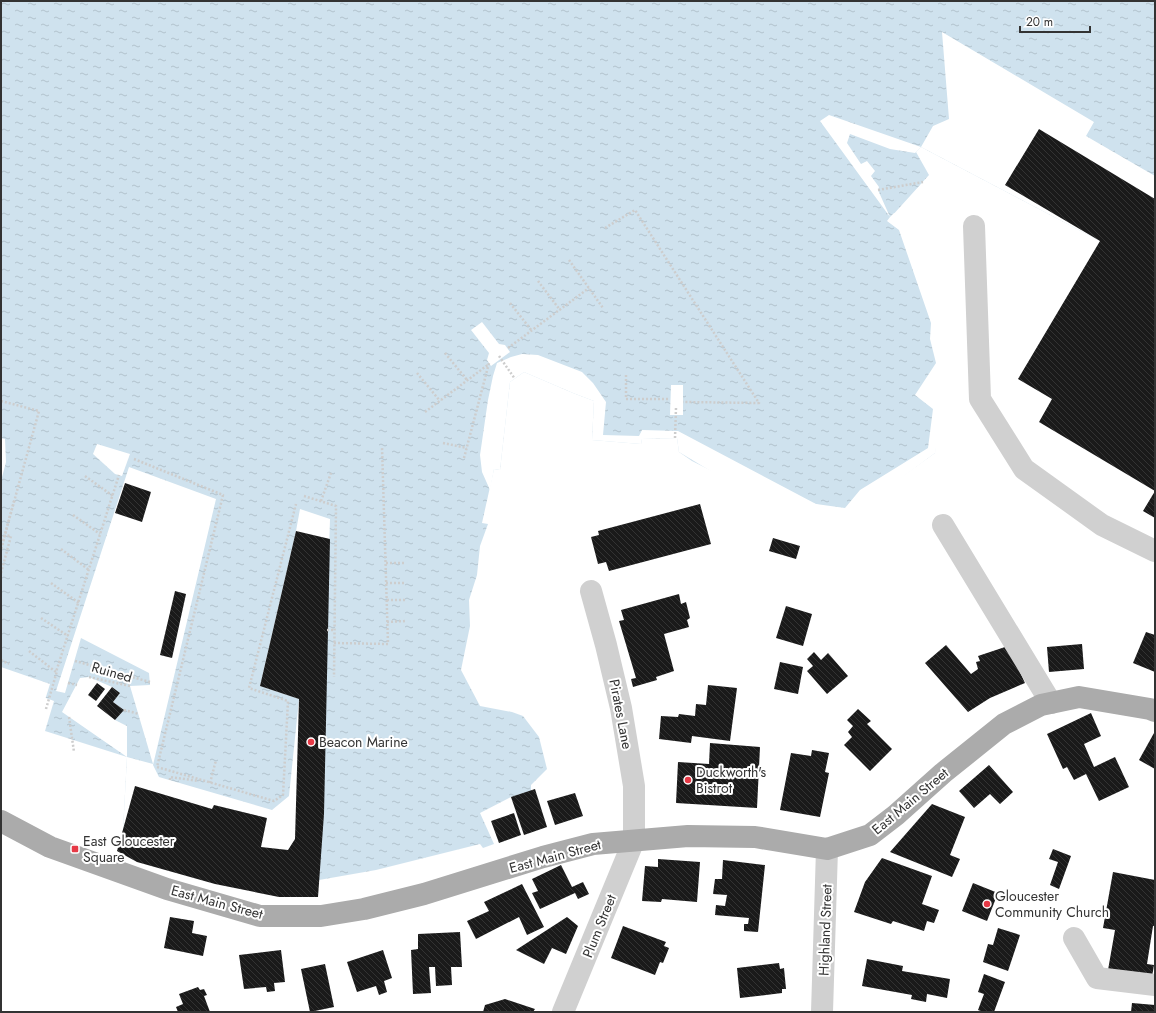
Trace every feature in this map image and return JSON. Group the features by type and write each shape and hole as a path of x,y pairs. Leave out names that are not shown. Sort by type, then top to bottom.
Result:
{"main road":[{"name":"East Main Street","path":"1,821 50,847 167,889 260,916 321,916 364,909 424,894 543,857 593,844 688,836 755,837 827,849 870,835 1004,724 1041,705 1078,697 1150,709 1155,712"}],"street":[{"path":"974,226 980,399 1024,469 1102,525 1155,551"},
{"path":"943,525 1051,703"},
{"name":"Pirates Lane","path":"590,591 621,708 634,786 634,840"},
{"name":"Plum Street","path":"564,1012 634,840"},
{"name":"Highland Street","path":"822,1012 827,849"},
{"path":"1074,938 1097,978 1155,985"}],"path":[{"path":"878,190 923,182"},
{"path":"605,228 635,210 758,403 683,402"},
{"path":"568,260 603,308"},
{"path":"538,281 560,310"},
{"path":"508,348 589,288"},
{"path":"510,303 532,331"},
{"path":"445,353 467,380"},
{"path":"499,356 515,379"},
{"path":"425,412 489,363 464,458"},
{"path":"417,373 440,401"},
{"path":"626,375 626,399 670,399"},
{"path":"1,401 39,411 1,549"},
{"path":"675,438 676,408"},
{"path":"443,443 467,448"},
{"path":"334,643 388,644 382,447"},
{"path":"134,459 223,495 157,768 274,801 283,795 288,701 250,688 296,504"},
{"path":"322,501 331,474"},
{"path":"29,651 56,672 119,475"},
{"path":"85,476 113,496"},
{"path":"304,496 336,506 334,677"},
{"path":"1,549 14,501"},
{"path":"73,514 100,534"},
{"path":"1,573 11,536 5,535"},
{"path":"61,549 89,570"},
{"path":"386,563 406,563"},
{"path":"386,583 406,582"},
{"path":"51,583 78,603"},
{"path":"387,600 407,600"},
{"path":"41,618 68,636"},
{"path":"387,622 406,621"},
{"path":"327,630 334,630"},
{"path":"46,709 65,645"},
{"path":"1,660 9,664"},
{"name":"Ruined","path":"74,661 150,682"},
{"path":"88,677 130,686"},
{"path":"68,683 77,685"},
{"path":"124,710 139,714"},
{"path":"69,717 74,752"},
{"path":"210,783 216,760"},
{"path":"170,780 170,777 210,783"}],"water":[{"path":"1,1 1155,1 1155,274 1100,241 921,147 916,152 929,175 891,217 907,230 935,329 933,339 941,363 927,392 937,406 935,453 850,514 726,478 692,461 679,452 677,438 642,439 641,444 592,440 594,401 524,372 510,382 500,470 494,469 482,523 488,524 480,546 477,575 469,600 470,626 461,670 480,706 512,712 523,716 539,737 547,769 531,785 531,791 511,797 480,813 494,844 483,848 480,844 376,870 319,880 123,831 127,757 45,731 54,701 1,681 1,481 6,462 5,439 1,438"}],"pier":[{"path":"942,32 1094,122 1086,136 1155,176 1155,274 1100,241 921,147 933,126 949,119"},
{"path":"829,115 921,147 915,153 890,149 850,134 847,143 861,164 867,161 875,171 871,176 879,187 878,190 890,217 820,121"},
{"path":"894,213 896,214 893,217 908,229 937,328 935,339 943,363 929,392 939,406 941,419 935,453 850,516 828,520 782,507 729,482 679,452 677,438 642,439 641,444 592,440 594,401 524,372 510,382 500,470 494,469 490,490 482,472 480,455 493,376 497,363 522,354 538,355 582,372 593,383 606,402 603,435 639,436 642,430 678,431 816,504 845,508 860,490 928,448 933,409 915,395 936,363 930,339 931,323 899,230 887,221"},
{"path":"482,322 499,344 505,345 510,352 491,366 487,360 489,353 471,330"},
{"path":"671,385 683,385 683,415 670,415"},
{"path":"97,444 130,454 122,476 115,474 93,454"},
{"path":"129,467 216,499 153,765 159,777 272,810 289,796 299,699 260,686 300,509 330,519 319,880 123,831 127,757 153,764 130,686 150,685 149,673 81,638 65,693 56,691"},
{"path":"1,667 50,684 45,700 1,683"},
{"path":"89,677 112,687 120,693 113,702 124,710 115,720 127,726 127,757 62,712 80,678"}],"building":[{"path":"1039,129 1155,199 1155,491 1039,422 1052,399 1018,379 1100,241 1005,185"},
{"path":"125,483 151,492 142,522 115,513"},
{"path":"1155,491 1155,518 1143,511"},
{"path":"700,504 711,544 609,571 606,562 598,564 591,537 599,535 598,531"},
{"name":"Beacon Marine","path":"296,531 330,539 324,814 318,897 279,897 215,884 137,862 117,851 135,786 212,809 214,805 267,818 261,847 288,850 295,839 299,699 260,686"},
{"path":"773,538 800,546 796,559 769,551"},
{"path":"175,591 186,594 172,658 160,655"},
{"path":"679,594 681,604 686,602 690,618 687,620 689,627 664,634 674,671 656,677 657,680 633,687 631,679 636,678 619,621 624,620 621,610"},
{"path":"786,606 812,614 803,646 776,638"},
{"path":"1146,632 1155,635 1155,672 1133,663"},
{"path":"1082,644 1084,669 1049,672 1047,647"},
{"path":"946,645 971,674 978,669 976,662 980,661 978,656 1008,646 1025,683 990,698 968,712 925,663"},
{"path":"814,652 821,660 828,653 848,676 827,694 807,671 813,666 807,659"},
{"path":"780,662 803,667 798,694 774,689"},
{"path":"97,683 105,689 96,701 88,695"},
{"path":"708,685 737,688 730,741 692,736 691,743 659,739 661,716 678,717 679,714 695,716 696,704 706,705"},
{"path":"112,687 120,693 113,702 124,710 115,720 97,706"},
{"path":"858,709 871,721 867,724 892,749 870,771 844,745 852,737 848,732 853,726 847,720"},
{"path":"1091,713 1101,736 1084,744 1094,767 1115,757 1129,787 1099,801 1086,774 1074,780 1067,767 1063,769 1047,734"},
{"path":"1154,733 1155,734 1155,769 1139,760"},
{"path":"710,743 760,747 757,808 676,803 678,762 709,764"},
{"path":"812,750 829,753 825,772 829,773 820,817 780,810 791,753 811,756"},
{"path":"989,765 1013,792 1000,804 990,794 974,808 959,791"},
{"path":"535,789 547,827 524,835 511,797"},
{"path":"575,793 583,816 555,825 547,801"},
{"path":"932,804 965,817 950,855 960,859 952,877 890,852"},
{"path":"514,813 521,835 499,843 491,821"},
{"path":"1053,849 1071,856 1059,889 1050,885 1058,862 1049,859"},
{"path":"882,858 932,876 922,904 939,910 934,923 927,921 924,931 893,921 891,924 854,912 865,882"},
{"path":"658,859 700,862 697,902 662,899 661,902 642,901 645,866 658,867"},
{"path":"723,860 765,865 758,932 744,931 744,924 748,924 749,918 715,915 716,905 725,906 727,895 713,894 715,879 722,879"},
{"path":"561,865 572,887 583,882 589,894 578,899 575,893 540,909 532,893 538,891 532,879"},
{"path":"1113,872 1155,880 1155,926 1153,926 1147,964 1154,965 1152,977 1108,970 1115,930 1103,928"},
{"path":"973,883 998,893 987,921 962,911"},
{"path":"522,884 544,927 527,935 519,917 476,939 467,921 489,911 484,902"},
{"path":"170,917 194,921 192,933 207,936 203,956 164,948"},
{"path":"567,917 578,926 566,954 552,948 544,964 516,950"},
{"path":"623,926 666,942 664,946 669,948 663,963 660,962 655,975 611,958"},
{"path":"998,928 1020,935 1008,971 983,962 988,944 993,945"},
{"path":"460,932 462,967 451,967 452,985 436,986 435,967 429,967 431,993 413,994 411,950 418,949 418,934"},
{"path":"281,950 285,982 274,983 275,991 267,992 266,987 244,989 239,955"},
{"path":"383,950 392,978 384,981 387,992 379,995 376,986 357,992 347,962"},
{"path":"867,959 903,966 902,971 950,979 947,998 927,994 926,1002 911,999 912,995 862,986"},
{"path":"779,963 780,969 784,968 786,989 782,989 782,993 740,998 737,968"},
{"path":"325,964 334,1007 310,1012 301,969"},
{"path":"984,974 1005,982 994,1012 983,1012 978,1010 984,994 978,992"},
{"path":"198,987 200,990 204,989 207,995 204,996 210,1012 178,1012 176,1007 183,1004 179,994"},
{"path":"505,999 535,1009 533,1012 483,1012 485,1005"},
{"path":"1132,1003 1155,1005 1155,1012 1131,1012"}],"place":[{"name":"Beacon Marine","path":"311,742"},
{"name":"Duckworth's Bistrot","path":"688,780"},
{"name":"East Gloucester Square","path":"75,849"},
{"name":"Gloucester Community Church","path":"987,904"}]}
